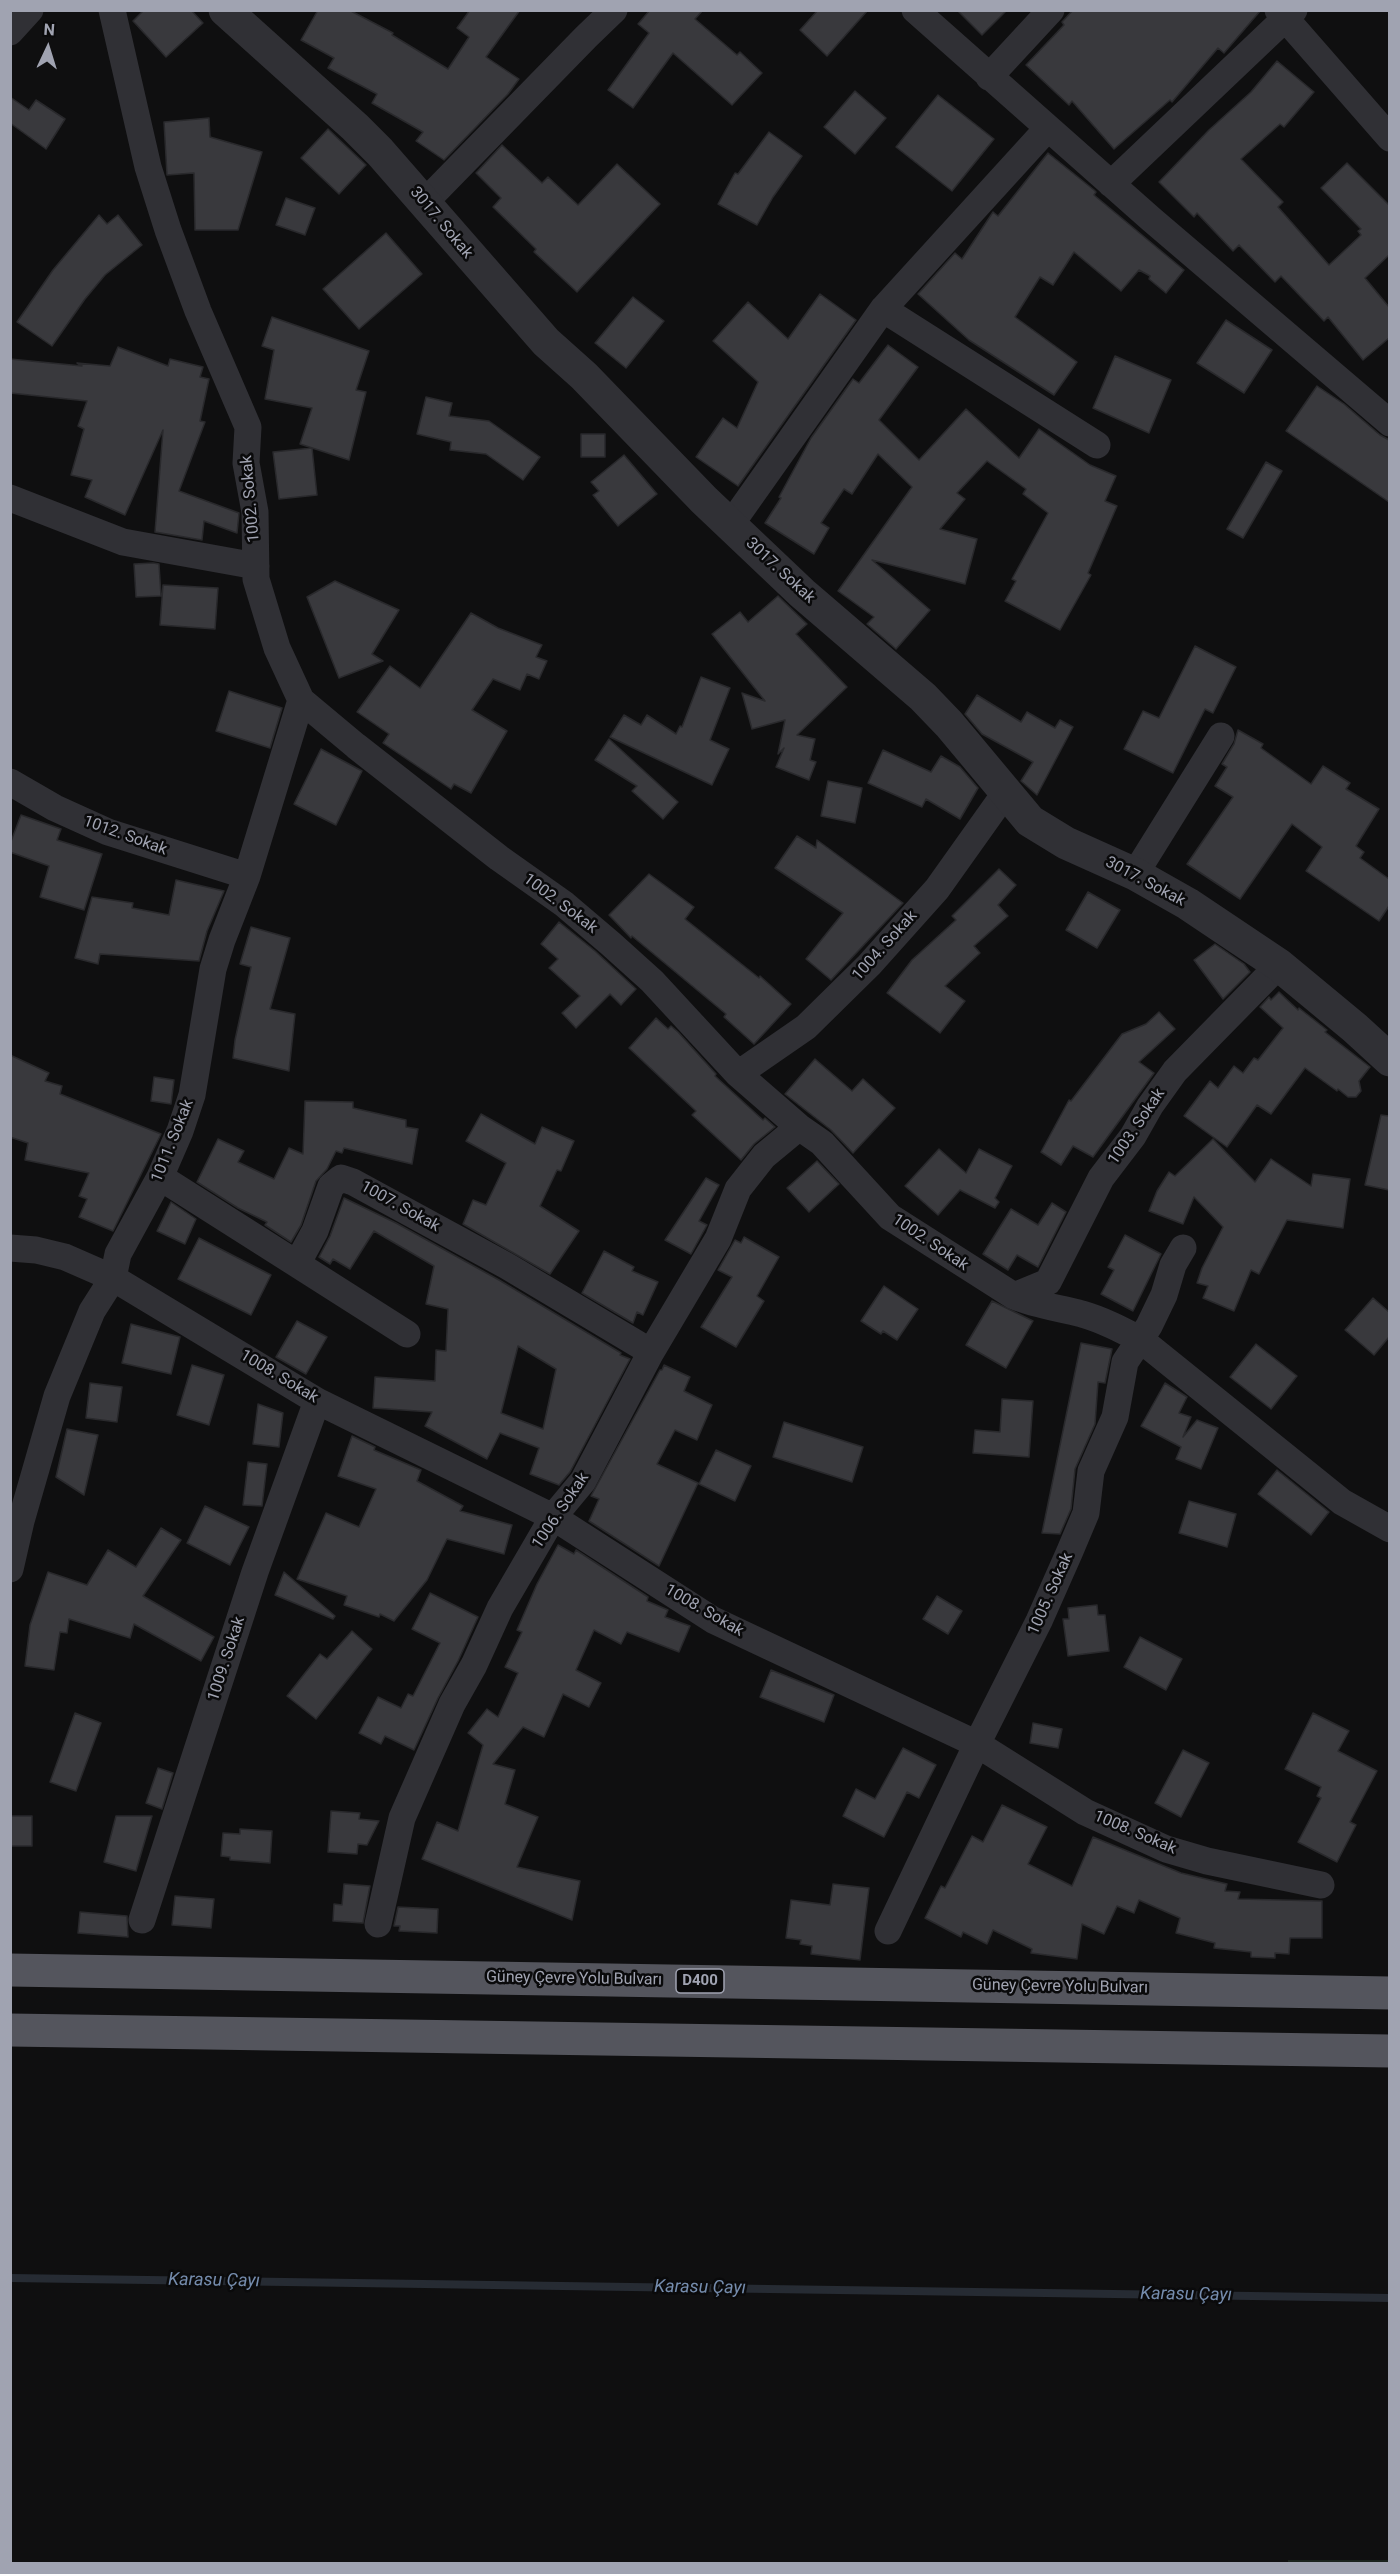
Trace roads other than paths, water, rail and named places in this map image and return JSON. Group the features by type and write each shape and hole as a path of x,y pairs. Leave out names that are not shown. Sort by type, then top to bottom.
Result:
{"highway":[{"name":"Güney Çevre Yolu Bulvarı","path":"10,1970 1389,1993"},
{"path":"10,2030 1389,2051"}],"street":[{"path":"10,32 30,10"},
{"name":"1002. Sokak","path":"112,10 148,167 168,230 198,311 248,427 246,463 255,512 256,579 277,648 301,700 356,746 612,944 652,981 738,1074 799,1127 822,1143 890,1217 1014,1296 1029,1302 1082,1314 1110,1324 1141,1340 1342,1502 1389,1529"},
{"name":"3017. Sokak","path":"225,10 355,127 546,342 584,376 802,593 923,697 949,724 1030,821 1066,843 1135,874 1188,904 1280,965 1389,1060"},
{"path":"424,203 614,10"},
{"path":"915,10 1047,129 1389,423"},
{"path":"989,77 1051,10"},
{"path":"1111,184 1285,13 1389,138"},
{"path":"731,524 883,309 1047,129"},
{"path":"883,309 1097,445"},
{"path":"10,498 123,542 256,566"},
{"name":"1011. Sokak","path":"10,1569 21,1521 57,1396 92,1311 113,1278 118,1254 160,1177 180,1131 192,1095 213,969 247,876 301,700"},
{"path":"1135,874 1221,736"},
{"name":"1012. Sokak","path":"10,782 55,808 108,832 247,876"},
{"name":"1004. Sokak","path":"738,1074 806,1027 869,965 937,889 1006,792"},
{"name":"1003. Sokak","path":"1014,1296 1048,1282 1101,1178 1133,1136 1150,1106 1169,1080 1280,965"},
{"name":"1006. Sokak","path":"378,1924 402,1818 452,1704 474,1665 500,1608 553,1517 583,1481 651,1352 718,1239 738,1189 764,1156 799,1127"},
{"path":"160,1177 407,1334"},
{"name":"1007. Sokak","path":"297,1264 315,1232 330,1186 340,1178 368,1189 507,1266 651,1352"},
{"name":"1008. Sokak","path":"10,1248 36,1250 65,1257 113,1278 317,1401 553,1517 713,1620 977,1744 1085,1812 1166,1849 1207,1861 1321,1885"},
{"name":"1005. Sokak","path":"888,1931 977,1744 1039,1621 1086,1513 1091,1471 1115,1417 1125,1362 1141,1340 1164,1295 1173,1265 1183,1248"},
{"name":"1009. Sokak","path":"142,1920 251,1583 317,1401"}],"waterway":[{"name":"Karasu Çayı","path":"10,2278 1390,2298"}]}
